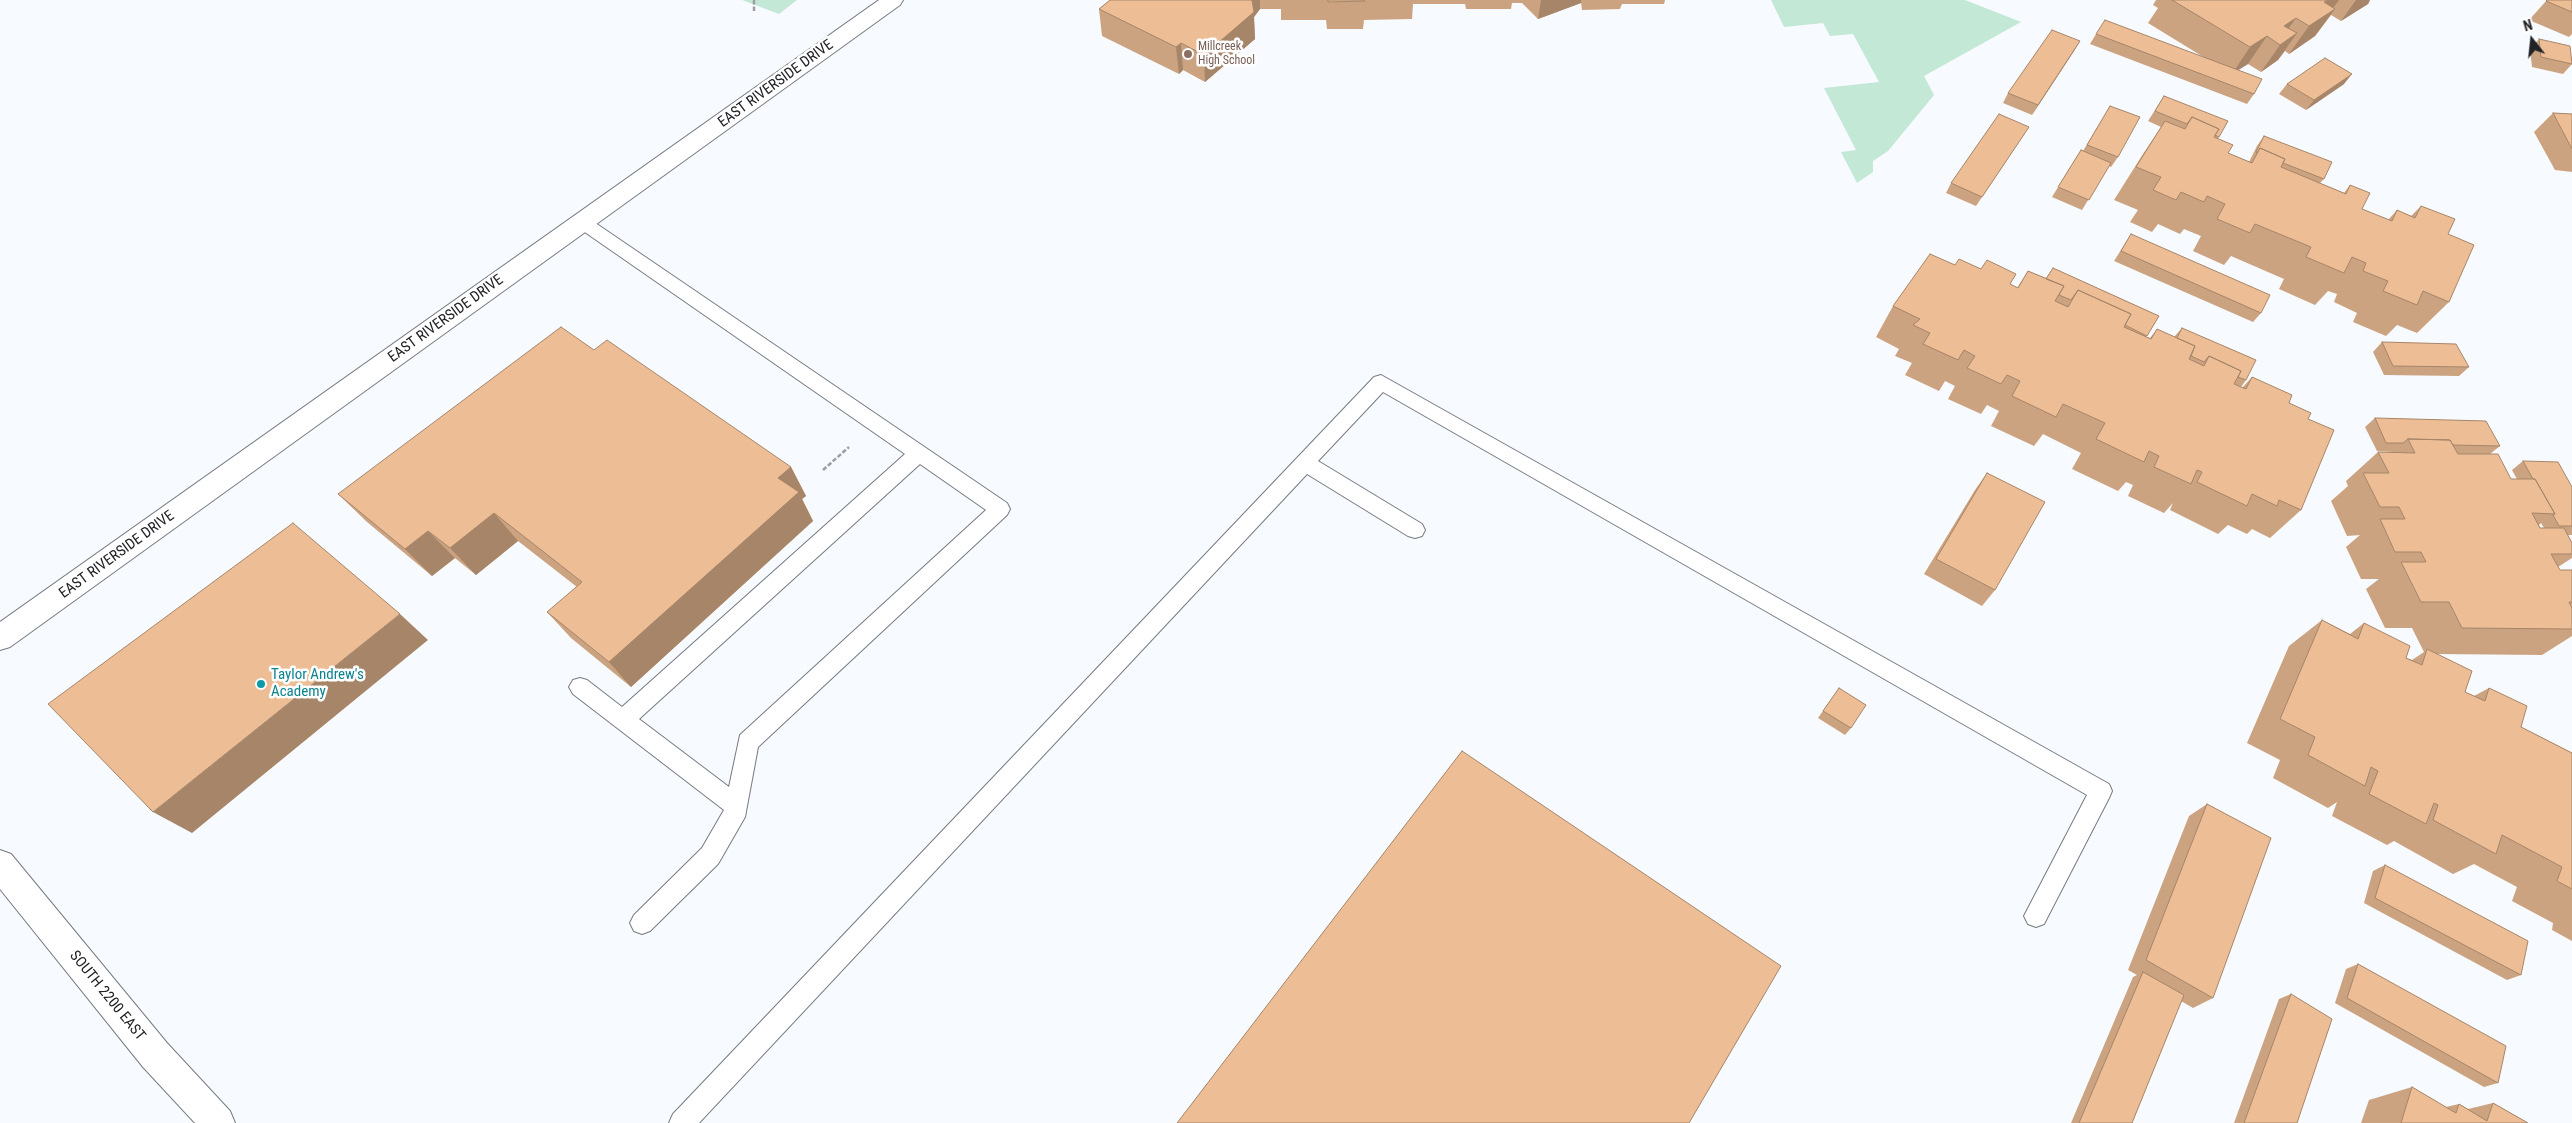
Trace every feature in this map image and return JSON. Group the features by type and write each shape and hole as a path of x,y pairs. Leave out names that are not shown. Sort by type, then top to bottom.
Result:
{"main road":[{"name":"EAST RIVERSIDE DRIVE","path":"0,638 893,0"},
{"name":"SOUTH 2200 EAST","path":"0,866 154,1055 218,1123"}],"lane":[{"path":"582,222 1000,509 748,742 734,817 710,856 642,923"},
{"path":"682,1123 1381,382 2101,791 2036,916"},
{"path":"623,720 919,453"},
{"path":"1305,463 1414,530"},
{"path":"580,687 736,806"}],"path":[{"path":"754,0 754,11"}],"green space":[{"path":"742,0 797,0 779,14"},
{"path":"1771,0 1965,0 2021,22 1924,76 1934,95 1888,151 1873,161 1873,172 1857,183 1841,152 1856,150 1824,88 1879,82 1853,34 1830,36 1823,23 1784,27"}],"building":[{"path":"1110,0 1252,0 1254,12 1204,55 1181,43 1176,47 1099,9"},
{"path":"1328,0 1364,0 1365,1 1328,2"},
{"path":"2172,0 2328,0 2324,2 2335,9 2309,26 2296,18 2284,26 2297,33 2280,45 2267,36 2250,47"},
{"path":"2572,0 2572,12 2546,1"},
{"path":"2105,20 2262,79 2254,94 2096,34"},
{"path":"2052,30 2080,41 2038,105 2008,93"},
{"path":"2539,39 2570,46 2572,64 2541,57"},
{"path":"2325,58 2352,74 2314,100 2287,84"},
{"path":"2164,96 2228,121 2219,137 2215,135 2219,129 2192,117 2187,124 2155,111"},
{"path":"2110,106 2140,117 2118,157 2087,145"},
{"path":"2553,113 2572,114 2572,149"},
{"path":"1999,114 2029,127 1982,197 1951,183"},
{"path":"2192,117 2219,129 2214,137 2233,145 2228,153 2252,163 2260,148 2285,159 2281,167 2346,194 2350,185 2370,193 2362,209 2392,221 2397,210 2415,218 2421,206 2455,219 2448,234 2474,245 2449,302 2423,291 2417,305 2383,291 2388,281 2363,271 2366,263 2352,257 2344,273 2306,257 2311,247 2255,224 2250,233 2217,219 2225,204 2207,196 2204,202 2181,192 2176,200 2153,190 2161,177 2136,167 2165,121 2185,129"},
{"path":"2264,136 2332,162 2324,179 2283,163 2285,159 2260,148 2257,153"},
{"path":"2081,150 2111,163 2089,200 2058,187"},
{"path":"2131,234 2270,295 2261,313 2121,251"},
{"path":"1930,254 1955,265 1959,259 1981,269 1987,260 2016,274 2010,284 2018,288 2028,271 2064,286 2055,301 2068,307 2078,290 2131,314 2124,327 2151,339 2157,329 2195,346 2189,359 2204,366 2209,356 2241,371 2234,384 2246,389 2252,377 2292,395 2289,403 2311,413 2308,419 2334,430 2301,510 2279,500 2277,506 2252,494 2247,506 2197,482 2202,472 2197,470 2191,484 2154,467 2159,456 2149,451 2144,462 2096,439 2105,423 2063,404 2056,417 2012,396 2020,381 2007,375 2001,384 1967,368 1975,356 1964,350 1958,360 1923,344 1930,333 1913,325 1920,319 1893,306"},
{"path":"2053,268 2159,316 2147,336 2125,325 2131,314 2078,290 2071,300 2059,295 2064,286 2046,279"},
{"path":"561,327 594,350 607,340 791,467 778,478 799,492 609,662 547,612 582,582 494,513 450,548 428,531 405,549 338,494"},
{"path":"2182,328 2256,360 2246,380 2238,377 2241,371 2209,356 2204,362 2191,356 2195,346 2177,338"},
{"path":"2382,342 2456,344 2469,367 2393,366"},
{"path":"2375,418 2486,421 2500,446 2453,445 2450,440 2408,439 2403,443 2386,443"},
{"path":"2408,439 2450,440 2458,454 2498,454 2511,479 2535,479 2555,514 2532,513 2540,528 2564,528 2572,543 2572,554 2551,554 2560,570 2572,570 2572,602 2569,602 2572,608 2572,629 2462,628 2449,602 2421,602 2401,562 2426,562 2421,552 2395,552 2380,519 2405,519 2399,507 2380,507 2363,473 2389,473 2378,452 2415,453"},
{"path":"2523,461 2558,462 2572,487 2572,526 2559,526 2553,515 2555,514"},
{"path":"1987,473 2045,502 1995,590 1936,559"},
{"name":"Taylor Andrew's Academy","path":"293,523 400,614 153,812 48,704"},
{"path":"2322,620 2358,639 2364,623 2410,646 2406,658 2422,665 2427,649 2472,671 2465,692 2485,701 2489,688 2527,706 2521,727 2572,753 2572,889 2557,881 2562,867 2502,835 2496,854 2433,820 2438,805 2434,803 2426,824 2369,794 2378,771 2371,767 2365,786 2308,755 2315,737 2280,719"},
{"path":"1839,688 1866,705 1851,728 1823,711"},
{"path":"1462,751 1781,966 1689,1123 1177,1123"},
{"path":"2207,804 2271,838 2213,998 2146,960"},
{"path":"2385,865 2528,941 2521,975 2375,898"},
{"path":"2358,964 2506,1046 2498,1083 2347,998"},
{"path":"2143,972 2184,995 2132,1123 2079,1123"},
{"path":"2291,994 2332,1019 2297,1123 2244,1123"},
{"path":"2412,1087 2456,1113 2459,1104 2487,1121 2493,1103 2528,1123 2401,1123"}],"place":[{"name":"Millcreek High School","path":"1188,54"},
{"name":"Taylor Andrew's Academy","path":"261,684"}]}
